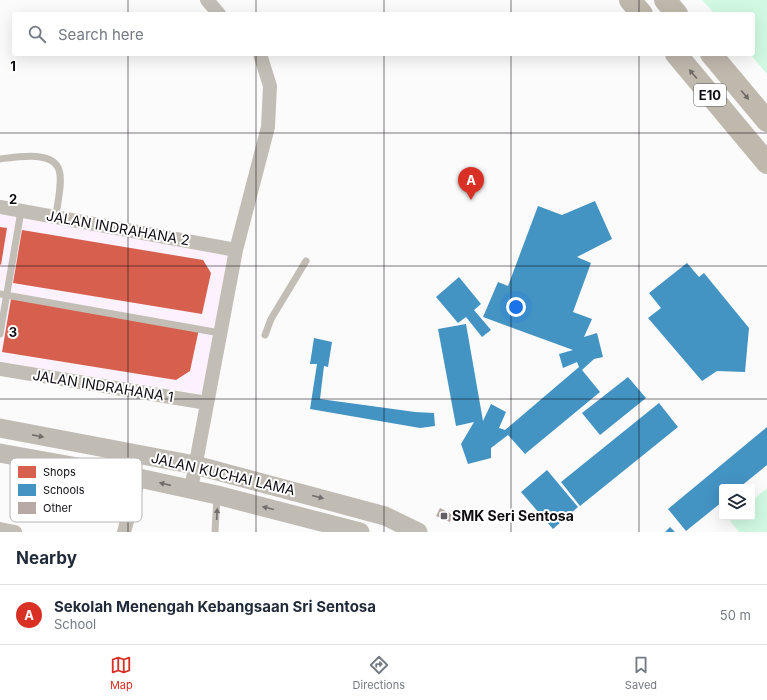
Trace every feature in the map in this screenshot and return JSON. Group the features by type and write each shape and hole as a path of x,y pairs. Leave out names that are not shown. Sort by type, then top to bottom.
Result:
{"highway":[{"path":"630,0 640,12"},
{"path":"665,0 675,12"},
{"name":"E10","path":"678,56 767,163"},
{"name":"E10","path":"713,56 767,121"}],"main road":[{"name":"JALAN KUCHAI LAMA","path":"0,428 195,465 385,516 418,532"},
{"name":"JALAN KUCHAI LAMA","path":"0,454 23,458"},
{"name":"JALAN KUCHAI LAMA","path":"142,479 218,495 360,532"}],"street":[{"path":"206,0 217,12"},
{"path":"191,490 236,250 268,126 270,86 261,56"},
{"name":"JALAN INDRAHANA 2","path":"0,207 236,250"},
{"name":"JALAN INDRAHANA 1","path":"0,369 207,403"},
{"path":"124,532 127,522"},
{"path":"0,530 16,532"}],"lane":[{"path":"0,159 32,156 51,160 56,164 60,171 60,178 56,216"},
{"path":"0,334 3,294 21,211"},
{"path":"265,336 271,320 306,261"},
{"path":"3,294 220,333"},
{"path":"215,532 218,495"}],"shaded area":[{"path":"0,213 229,255 202,394 0,362"}],"green space":[{"path":"702,0 767,0 767,74 752,56 755,56 755,12 713,12"},
{"path":"767,488 767,532 739,532 730,521 755,520 755,498"}],"building: Shops":[{"path":"0,227 7,228 1,265 0,264"},
{"path":"22,230 203,260 211,273 202,314 13,283"},
{"path":"11,299 199,329 190,371 176,380 2,352"}],"building: Schools":[{"path":"595,201 612,239 577,257 591,263 573,312 592,319 584,337 597,333 603,357 594,359 582,370 600,392 525,454 508,435 491,448 491,458 468,464 461,444 474,422 456,426 438,329 466,324 483,421 491,404 506,412 499,428 505,430 579,367 577,362 563,368 559,354 573,350 483,317 498,282 508,286 538,206 562,215"},
{"path":"687,263 699,277 704,273 749,328 745,372 717,371 702,381 648,318 661,308 649,293"},
{"path":"459,277 481,304 474,310 491,330 482,337 466,317 458,323 436,297"},
{"path":"314,338 332,342 328,367 324,366 320,399 415,412 434,413 435,426 420,428 310,409 317,364 310,364"},
{"path":"628,377 646,398 600,435 582,413"},
{"path":"659,403 678,427 580,506 561,482"},
{"path":"767,427 767,465 744,484 719,484 719,504 686,531 668,509"},
{"path":"547,470 578,507 553,529 521,492"},
{"path":"670,527 675,532 665,532"}],"building: Other":[{"path":"440,508 453,515 450,522 436,516"}],"place":[{"name":"Sekolah Menengah Kebangsaan Sri Sentosa","path":"471,200"},
{"name":"SMK Seri Sentosa","path":"444,516"}]}
